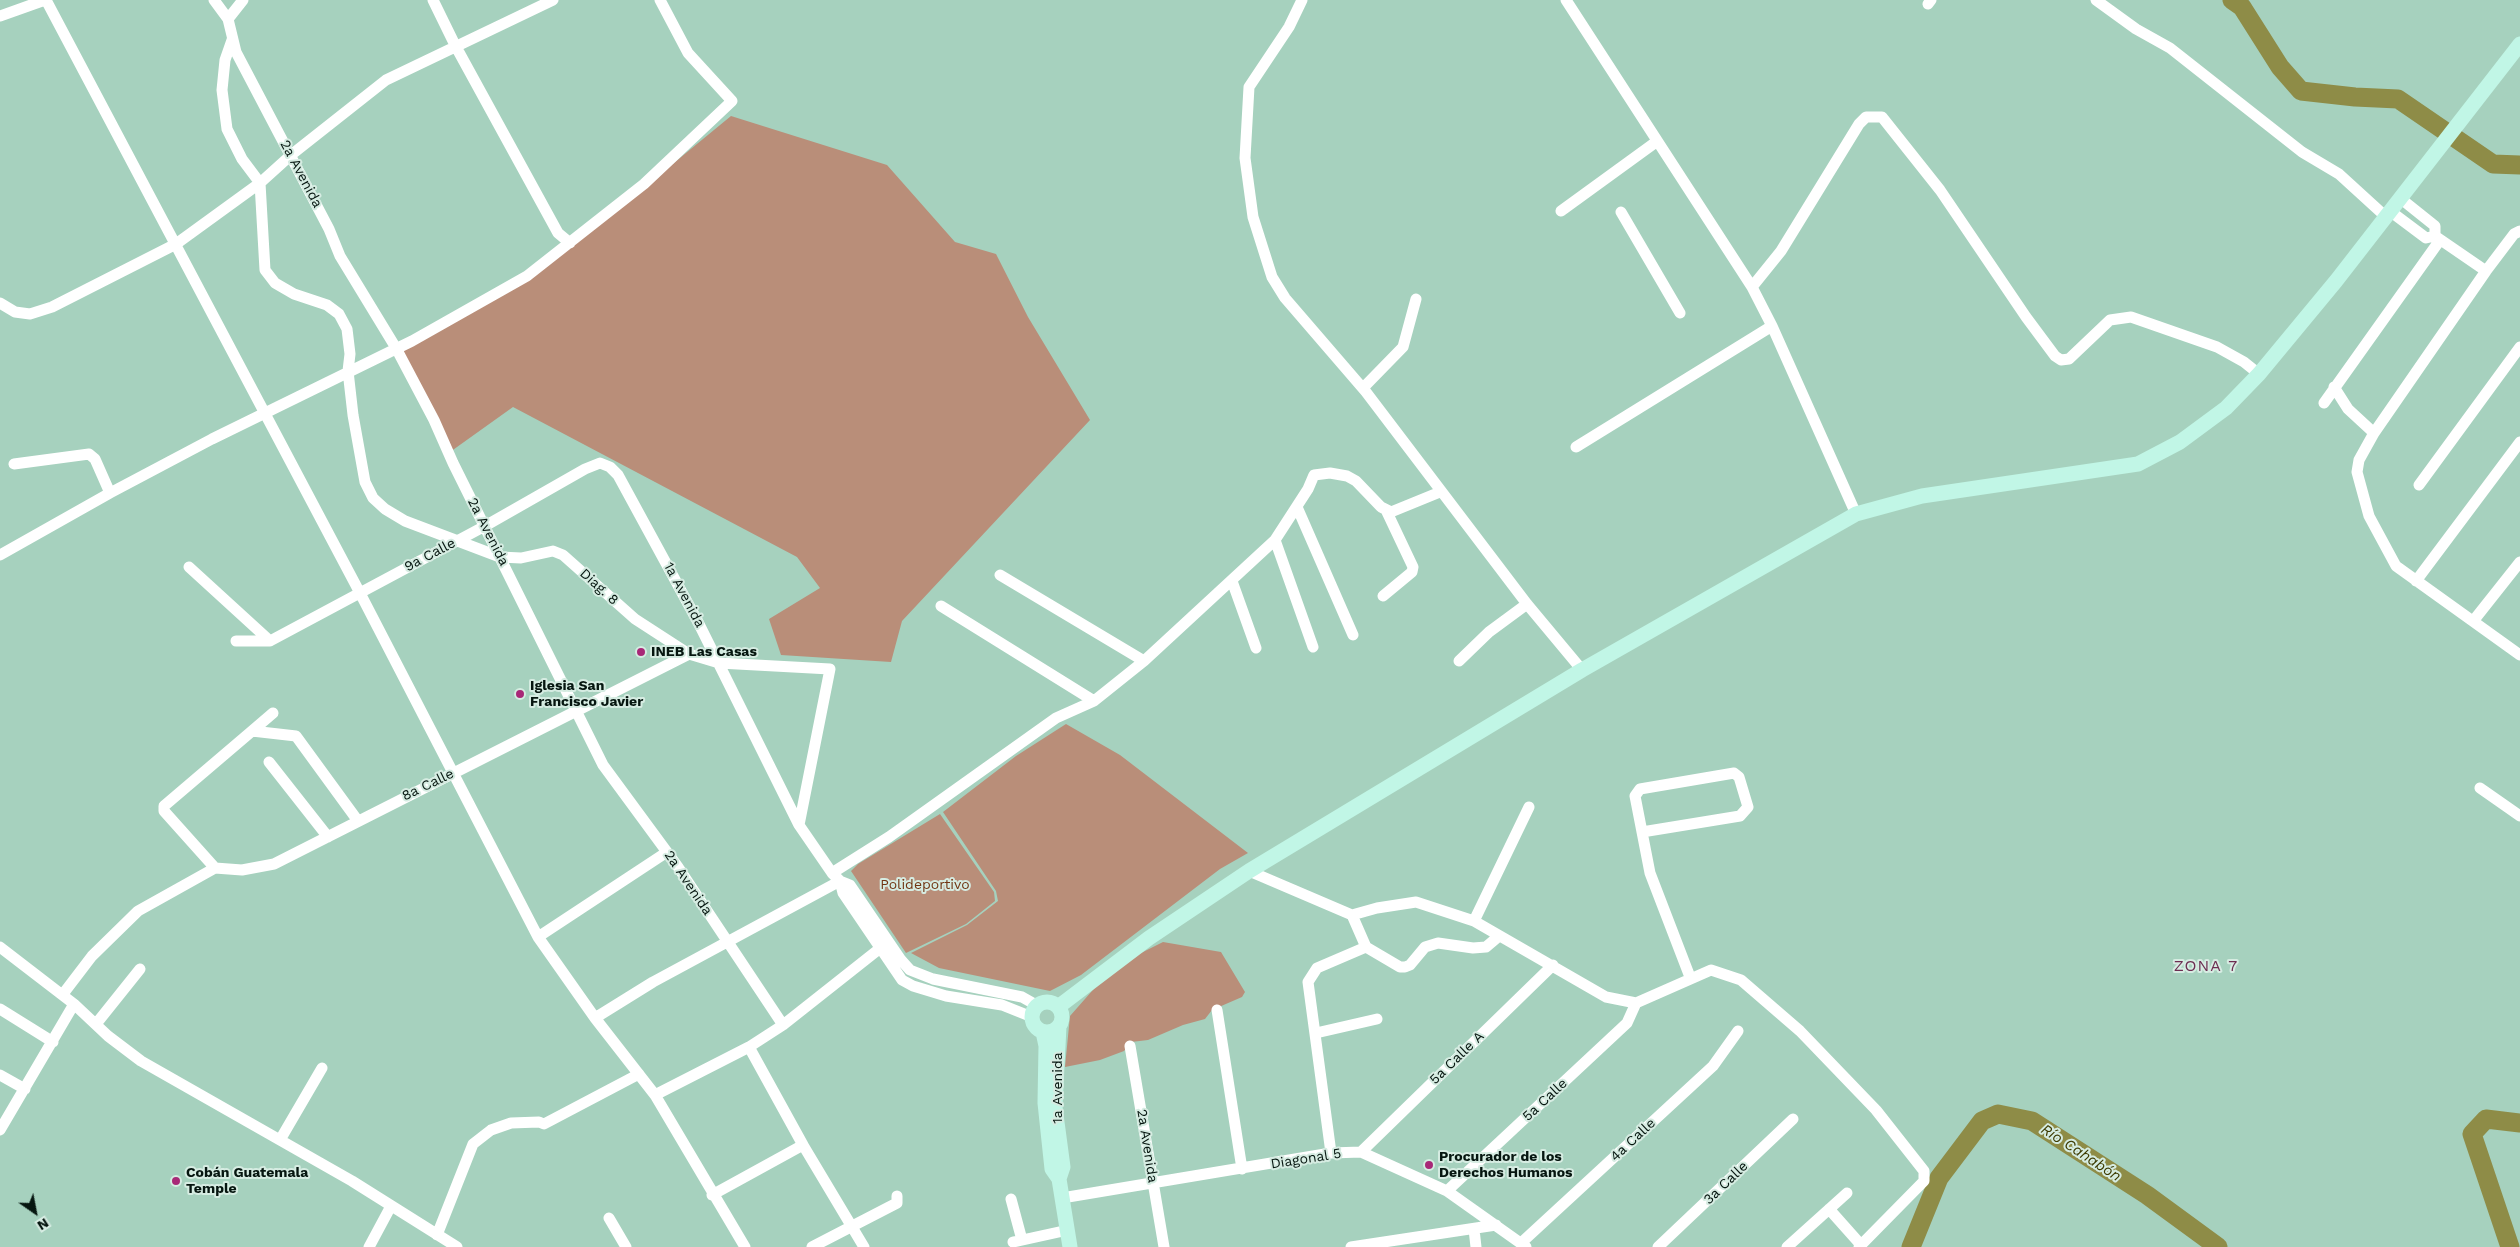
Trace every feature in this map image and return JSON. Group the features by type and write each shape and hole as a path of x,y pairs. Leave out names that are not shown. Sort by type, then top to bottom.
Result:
{"main road":[{"path":"1058,1007 1148,938 1248,871 1582,670 1856,514 1922,496 2138,464 2180,442 2226,408 2259,374 2336,281 2520,44"},
{"path":"1048,1002 1058,1007 1062,1017 1058,1026 1049,1032 1043,1032 1035,1026 1035,1011 1048,1002"},
{"name":"1a Avenida","path":"1058,1026 1055,1107 1063,1166 1059,1179"},
{"name":"1a Avenida","path":"1043,1032 1046,1046 1045,1103 1052,1168 1059,1179 1070,1247"}],"street":[{"path":"0,16 45,0 360,593 538,937 595,1018 655,1095 712,1195 745,1247"},
{"path":"214,0 228,19 243,0"},
{"path":"433,0 455,46 558,233 570,243"},
{"path":"0,303 15,312 30,314 52,307 176,244 260,183 291,155 386,80 553,0"},
{"path":"0,555 110,493 212,439 396,348 527,276 644,184 732,101 688,53 660,0"},
{"path":"1302,0 1290,27 1250,87 1245,158 1253,217 1272,277 1285,298 1363,388 1526,604 1582,670"},
{"path":"1566,0 1752,288 1772,326 1856,514"},
{"path":"2096,0 2136,29 2170,48 2302,152 2339,174 2388,214 2426,238 2438,238 2486,271"},
{"name":"2a Avenida","path":"228,19 236,52 329,229 340,256 396,348 434,420 603,765 667,852 783,1025"},
{"path":"233,39 226,60 222,90 227,129 242,159 260,183 265,270 275,283 294,294 327,305 339,314 347,330 350,354 348,371 352,414 365,482 373,498 385,509 405,521 500,558"},
{"path":"1752,288 1781,251 1858,124 1866,117 1882,117 1940,190 2026,317 2055,356 2061,360 2069,359 2110,320 2131,317 2217,347 2244,362 2259,374"},
{"path":"1561,211 1656,142"},
{"path":"2324,403 2438,238 2435,226 2400,198"},
{"path":"1621,212 1680,313"},
{"path":"2520,231 2514,234 2486,271 2374,433 2359,460 2357,472 2369,516 2396,566 2474,620 2520,655"},
{"path":"1363,388 1403,347 1416,299"},
{"path":"1576,447 1772,326"},
{"path":"2419,486 2520,347"},
{"path":"2334,387 2348,409 2374,433"},
{"path":"2416,581 2520,442"},
{"path":"14,464 89,454 96,459 110,493"},
{"name":"9a Calle","path":"236,641 270,641 485,526 585,469 600,463 610,466 618,476"},
{"path":"595,1018 653,982 727,943 836,877 1056,718 1094,701 1144,661 1232,582 1275,540 1297,507 1314,475 1338,474 1356,481 1386,510 1413,567 1412,572 1384,596"},
{"name":"1a Avenida","path":"618,476 718,663 799,825 836,877 843,893 884,946 910,970 933,979 1022,997 1035,1011"},
{"path":"1386,510 1399,510 1440,492"},
{"path":"1297,507 1353,635"},
{"path":"1275,540 1313,647"},
{"name":"Diag. 8","path":"500,558 521,558 553,551 563,555 635,619 689,654"},
{"path":"2474,620 2516,576 2520,562"},
{"path":"190,567 270,641"},
{"path":"1000,576 1144,661"},
{"path":"1232,582 1256,648"},
{"path":"1459,661 1489,632 1526,604"},
{"path":"941,606 1094,701"},
{"path":"689,654 718,663 830,669 799,825"},
{"name":"8a Calle","path":"215,868 242,870 274,864 689,654"},
{"path":"63,994 92,956 138,911 215,868 164,811 164,806 273,713"},
{"path":"252,731 297,737 358,821"},
{"path":"269,762 328,837"},
{"path":"1642,832 1740,816 1748,807 1739,777 1734,773 1640,789 1635,796 1642,832 1650,873 1690,977"},
{"path":"2480,788 2520,816"},
{"path":"1474,921 1529,808"},
{"path":"538,937 667,852"},
{"path":"1248,871 1352,915 1377,908 1416,902 1474,921 1554,965 1606,997 1636,1003 1690,977 1710,970 1741,980 1793,1024 1876,1110 1924,1171 1924,1181 1860,1246 1829,1209"},
{"path":"1352,915 1366,947 1405,967 1410,965 1425,947 1438,943 1473,948 1486,947 1499,936"},
{"path":"655,1095 749,1048 783,1025 884,946"},
{"path":"0,947 63,994 141,1061 280,1140 457,1247"},
{"path":"1331,1153 1308,982 1317,968 1366,947"},
{"name":"5a Calle A","path":"1361,1152 1554,965"},
{"path":"96,1024 140,969"},
{"name":"5a Calle","path":"1447,1191 1627,1023 1636,1003"},
{"path":"0,1130 74,1004"},
{"path":"0,1008 53,1042"},
{"path":"1217,1010 1242,1170"},
{"path":"1316,1033 1377,1020"},
{"name":"4a Calle","path":"1524,1245 1712,1066 1738,1031"},
{"name":"2a Avenida","path":"1130,1046 1164,1247"},
{"path":"749,1048 803,1145 864,1247"},
{"path":"280,1140 322,1068"},
{"path":"437,1235 473,1144 491,1130 511,1123 539,1122 544,1124 639,1074"},
{"path":"0,1075 24,1089"},
{"name":"3a Calle","path":"1658,1247 1793,1119"},
{"path":"712,1195 803,1145"},
{"name":"Diagonal 5","path":"1062,1198 1242,1170 1331,1153 1361,1152 1447,1191 1524,1245"},
{"path":"1787,1247 1847,1193"},
{"path":"812,1247 897,1203 897,1196"},
{"path":"1011,1199 1017,1241 1068,1230"},
{"path":"369,1247 391,1206"},
{"path":"609,1218 626,1247"},
{"path":"1351,1247 1496,1225"},
{"path":"1474,1229 1476,1247"}],"green space":[{"path":"731,116 887,165 955,242 996,254 1028,317 1090,420 902,621 891,662 781,655 769,619 820,588 797,557 513,407 450,452 400,352 585,236"},
{"path":"1066,724 1120,755 1248,853 1220,869 1081,975 1050,991 939,968 911,953 967,925 998,901 996,891 943,812 1016,756"},
{"name":"Polideportivo","path":"940,814 994,892 995,901 966,924 906,953 851,871 858,864"},
{"path":"1163,942 1221,952 1245,992 1242,997 1212,1010 1205,1019 1183,1025 1148,1040 1131,1042 1124,1051 1100,1060 1065,1067 1070,1016 1099,983 1135,956"}],"waterway":[{"path":"2232,0 2242,7 2280,67 2301,91 2355,97 2398,99 2493,164 2520,165"},
{"name":"Río Cahabón","path":"1911,1247 1939,1178 1982,1121 1998,1114 2032,1121 2147,1195 2218,1247"},
{"name":"Río Cahabón","path":"2510,1247 2472,1134 2486,1119 2520,1123"}],"place":[{"name":"INEB Las Casas","path":"641,652"},
{"name":"Iglesia San Francisco Javier","path":"520,694"},
{"name":"Procurador de los Derechos Humanos","path":"1429,1165"},
{"name":"Cobán Guatemala Temple","path":"176,1181"}],"district":[{"name":"ZONA 7","path":"2206,966"}]}
